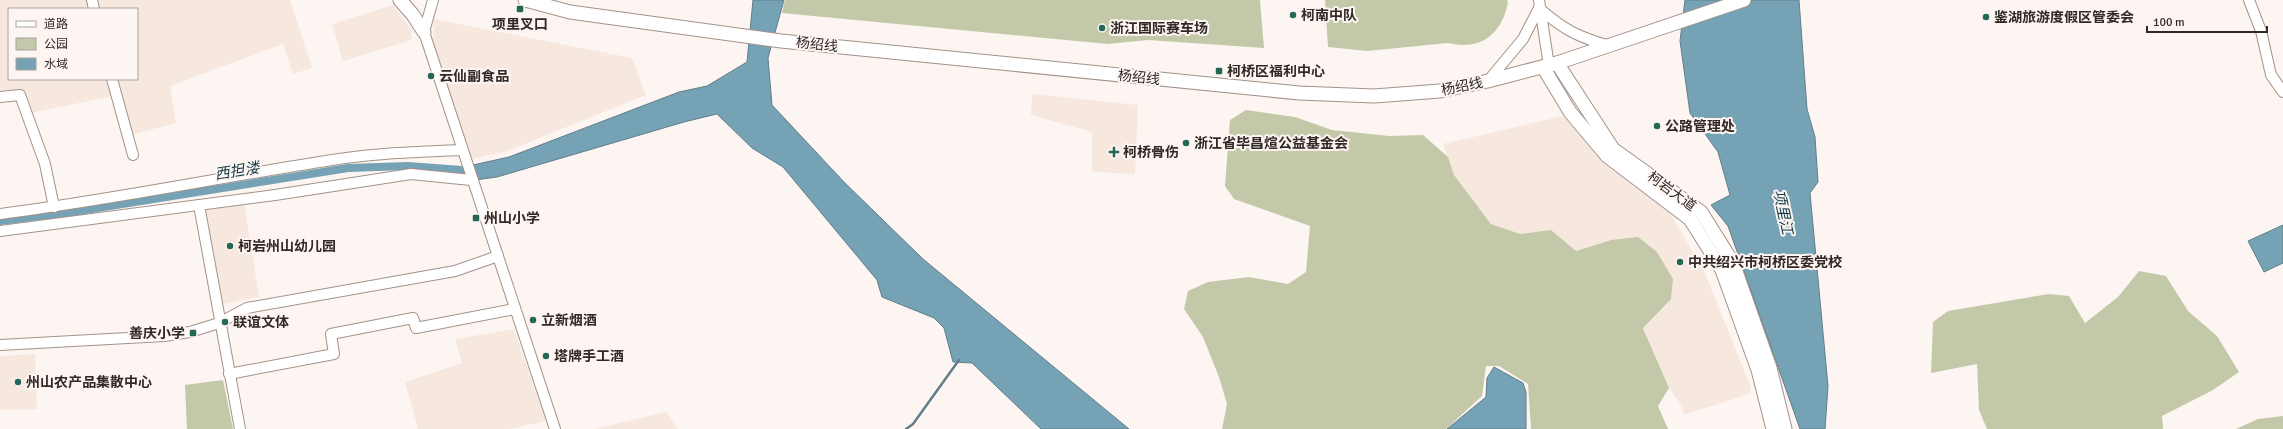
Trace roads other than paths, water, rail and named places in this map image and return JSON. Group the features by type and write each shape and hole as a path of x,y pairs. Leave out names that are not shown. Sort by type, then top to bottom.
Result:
{"main road":[{"path":"400,0 424,32"},
{"name":"杨绍线","path":"525,0 570,12 781,41 1299,93 1374,96 1440,91 1488,81 1550,65 1611,46 1744,0"},
{"name":"柯岩大道","path":"1550,65 1570,112 1607,156 1690,219 1722,270 1758,370 1773,429"},
{"name":"柯岩大道","path":"1550,65 1614,149 1702,212 1733,263 1770,368 1785,429"}],"street":[{"path":"433,0 424,32 471,180 498,256 555,429"},
{"path":"2249,0 2262,31 2271,74 2283,92"},
{"path":"1488,81 1524,39 1539,4 1562,28 1583,38 1611,46"},
{"name":"柯岩大道","path":"1539,4 1550,65"},
{"path":"112,80 133,155"},
{"path":"0,97 20,95 45,164 54,207"},
{"path":"0,214 54,207 334,160 408,152 462,150"},
{"path":"0,231 199,205 411,174 471,180"},
{"path":"199,205 219,323 240,429"},
{"path":"0,345 164,336 190,332 219,323 247,308 454,271 498,256"},
{"path":"230,374 334,354 331,334 414,318 416,328 515,309"}],"water":[{"path":"753,0 784,0 768,58 772,105 844,182 923,259 1129,429 1041,429 972,363 953,362 944,328 934,318 882,297 877,280 783,167 752,148 717,114 684,122 497,177 475,180 473,165 509,157 679,92 707,86 747,62"},
{"name":"项里江","path":"1685,0 1799,0 1807,109 1815,137 1818,182 1810,193 1828,386 1825,429 1800,429 1728,226 1711,205 1730,195 1718,152 1690,113 1680,41"},
{"path":"2283,225 2283,263 2264,272 2248,241"},
{"path":"1494,367 1523,383 1526,392 1526,429 1447,429 1486,397 1487,378"}],"waterway":[{"name":"西担溇","path":"0,221 66,213 348,168 408,166 475,171"},
{"path":"906,429 913,424 959,360"}],"place":[{"name":"项里叉口","path":"520,9"},
{"name":"柯南中队","path":"1293,15"},
{"name":"鉴湖旅游度假区管委会","path":"1986,17"},
{"name":"浙江国际赛车场","path":"1102,28"},
{"name":"柯桥区福利中心","path":"1219,71"},
{"name":"云仙副食品","path":"431,76"},
{"name":"公路管理处","path":"1657,126"},
{"name":"浙江省毕昌煊公益基金会","path":"1186,143"},
{"name":"柯桥骨伤","path":"1114,152"},
{"name":"州山小学","path":"476,218"},
{"name":"柯岩州山幼儿园","path":"230,246"},
{"name":"中共绍兴市柯桥区委党校","path":"1680,262"},
{"name":"立新烟酒","path":"533,320"},
{"name":"联谊文体","path":"225,322"},
{"name":"善庆小学","path":"193,333"},
{"name":"塔牌手工酒","path":"546,356"},
{"name":"州山农产品集散中心","path":"18,382"}]}
